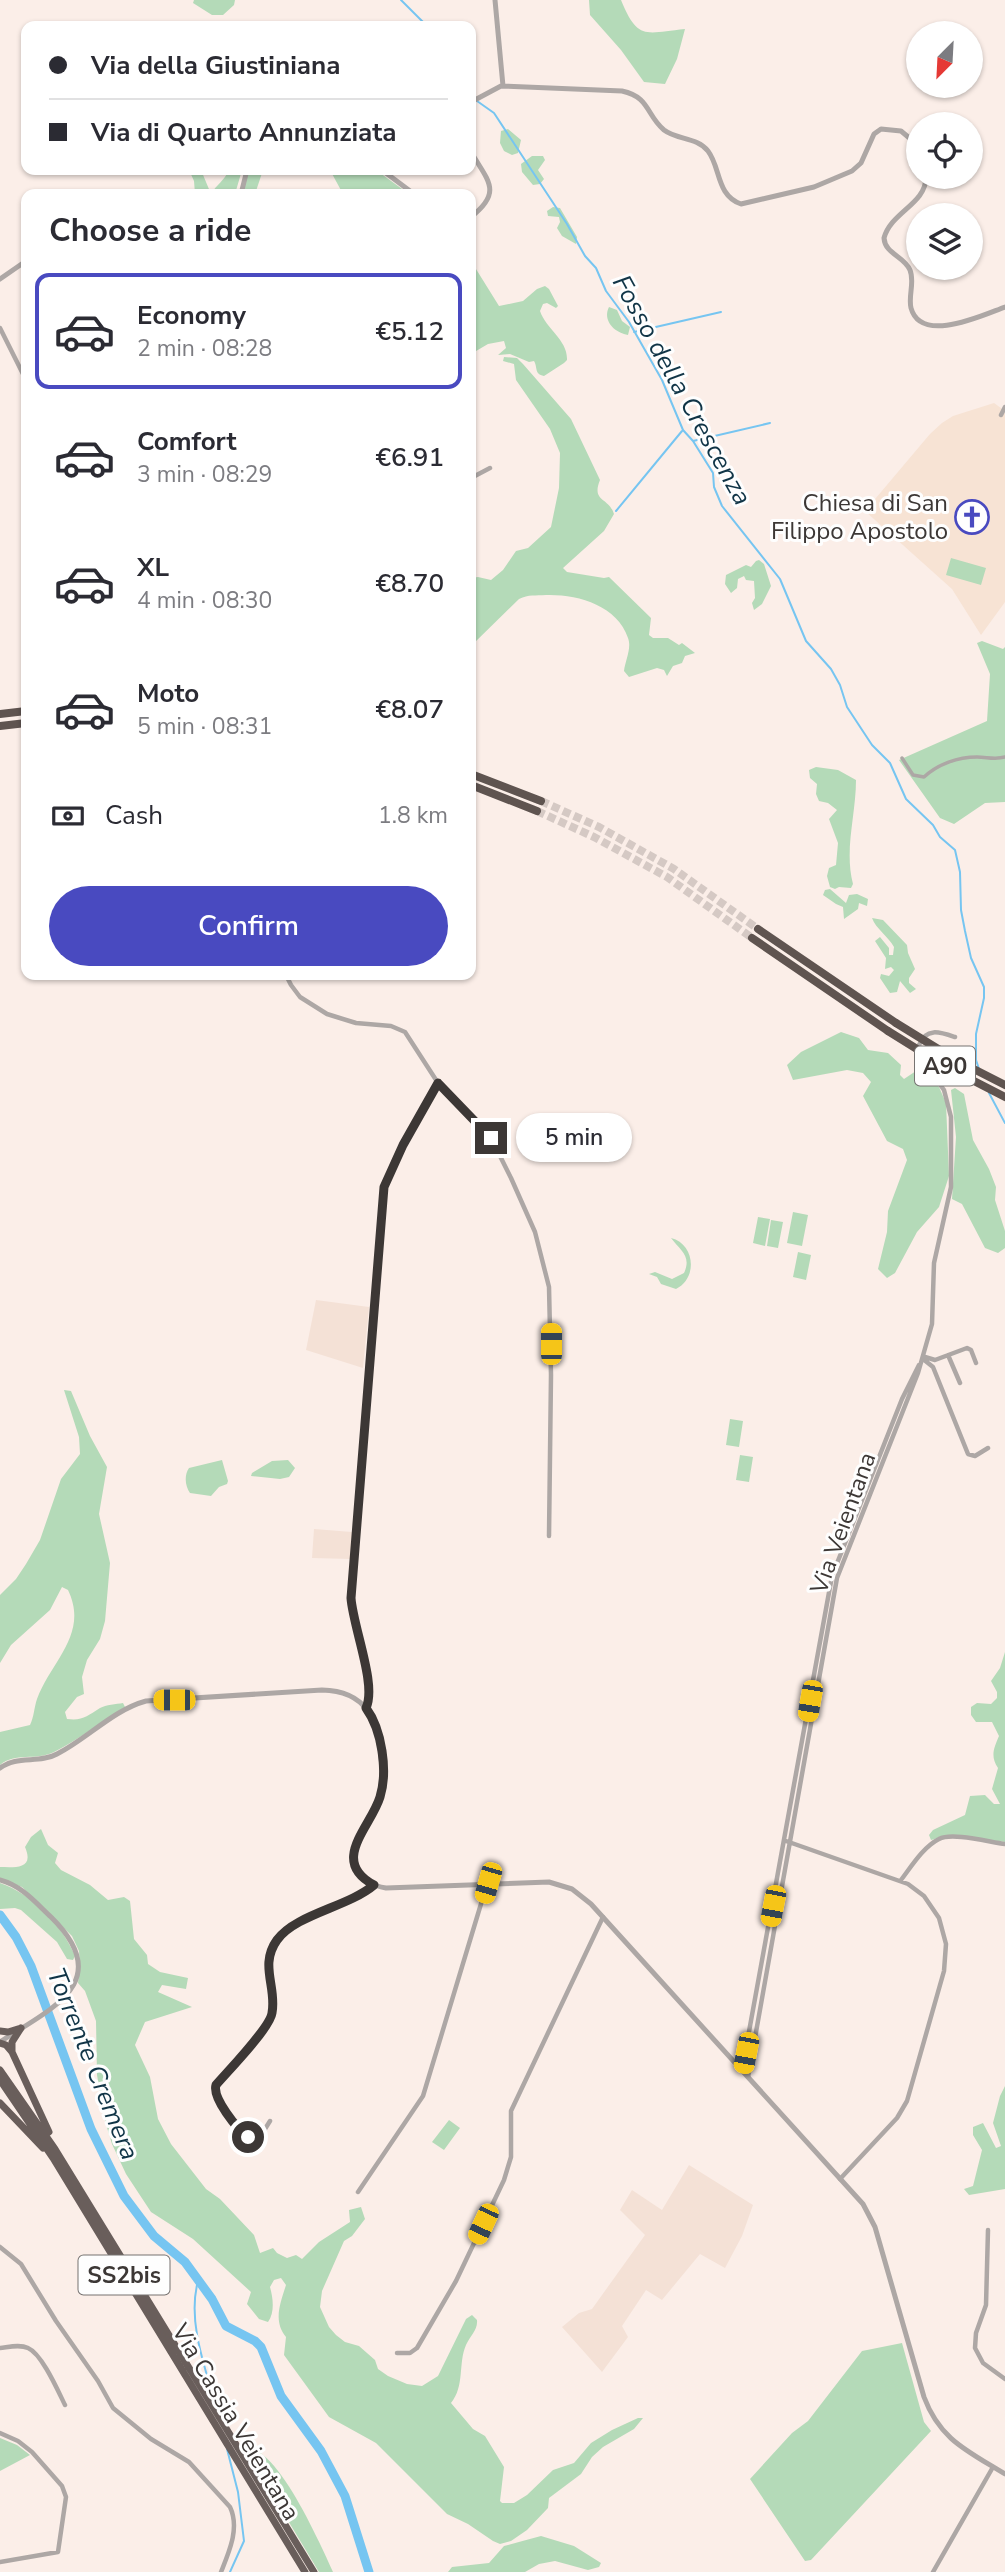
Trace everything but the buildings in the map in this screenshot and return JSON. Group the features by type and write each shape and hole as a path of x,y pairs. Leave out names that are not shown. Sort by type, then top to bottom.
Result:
{"highway":[{"path":"0,713 21,711"},
{"path":"0,726 21,724"},
{"path":"476,776 541,801"},
{"path":"476,787 537,811"},
{"name":"A90","path":"758,929 896,1023 964,1065 1005,1086"},
{"name":"A90","path":"752,939 888,1031 941,1064 1005,1097"},
{"path":"0,2031 8,2032 21,2028"},
{"path":"12,2052 12,2042 21,2028"},
{"path":"0,2040 12,2052 52,2150"},
{"name":"Via Cassia Veientana","path":"0,2070 157,2316 182,2363"},
{"name":"Via Cassia Veientana","path":"0,2080 52,2150 305,2572"},
{"path":"0,2103 52,2150"},
{"name":"Via Cassia Veientana","path":"245,2468 314,2572"}],"street":[{"path":"495,0 503,86"},
{"path":"476,99 503,86 622,91 635,95 643,101 665,130 696,142 707,150 722,187 734,201 741,204 814,187 852,171 861,163 874,134 881,129 901,131 906,135"},
{"path":"476,161 491,191 487,203 476,213"},
{"path":"389,175 407,189"},
{"path":"924,189 892,222 884,239 887,248 910,270 914,314 925,322 951,326 1005,307"},
{"path":"0,279 21,264"},
{"path":"0,328 21,370"},
{"path":"1001,415 1005,407"},
{"path":"476,475 490,468"},
{"path":"902,758 914,775 924,777 947,762 976,757 1005,757"},
{"path":"288,980 300,997 327,1014 348,1021 385,1025 402,1030 410,1038 438,1083 493,1141 530,1218 547,1275 551,1321 550,1536"},
{"name":"Via Veientana","path":"748,2077 827,1619 841,1565 923,1358 932,1324 933,1268 950,1194 952,1153 948,1099 942,1084 925,1064 919,1045 928,1033 955,1037"},
{"path":"366,1708 370,1697 354,1626 351,1598 384,1191 403,1145 438,1083"},
{"path":"923,1358 936,1360 970,1349 976,1363"},
{"path":"948,1355 960,1383"},
{"path":"923,1358 933,1367 968,1452 971,1456 977,1455 988,1448"},
{"path":"0,1768 14,1761 58,1754 129,1708 154,1700 325,1690 349,1695 366,1708 377,1732 382,1786 379,1801 357,1841 354,1859 360,1874 374,1885 394,1888 528,1881 562,1884 579,1894 603,1917 866,2208 874,2222 924,2397 933,2419 947,2436 1005,2474"},
{"path":"901,1880 922,1853 942,1838 1005,1844"},
{"path":"787,1841 901,1880 924,1896 939,1918 946,1949 943,1980 905,2106 841,2179"},
{"name":"Via Veientana","path":"742,2070 787,1841"},
{"path":"0,1880 24,1891 61,1927 74,1946 78,1961 76,1978 70,1993 57,2006 0,2040"},
{"path":"358,2192 421,2101 488,1883"},
{"path":"270,2121 260,2137 248,2137 218,2100 214,2090 272,2017 273,2002 267,1968 269,1956 277,1941 289,1928 360,1895 374,1885"},
{"path":"397,2353 410,2353 417,2348 456,2281 494,2202 509,2165 511,2111 603,1917"},
{"path":"988,2230 986,2305 976,2333 975,2348 980,2360 1005,2379"},
{"path":"0,2247 21,2264 113,2408 151,2439 189,2462 230,2507 234,2516 234,2532 221,2572"},
{"path":"0,2348 24,2346 33,2350 65,2404"},
{"path":"0,2433 18,2441 39,2458 62,2486 66,2497 58,2552 0,2562"},
{"path":"933,2572 993,2466"}],"shaded area":[{"path":"994,403 1005,411 1005,602 981,635 952,589 865,511 942,423 953,416"},
{"path":"316,1300 369,1307 363,1368 306,1350"},
{"path":"314,1529 352,1532 351,1559 312,1558"},
{"path":"689,2165 753,2205 742,2236 725,2268 700,2254 662,2300 646,2290 622,2326 628,2337 602,2372 562,2327 579,2313 592,2309 645,2235 620,2210 632,2190 662,2210"}],"green space":[{"path":"194,0 235,0 234,5 223,15 212,15 193,3"},
{"path":"589,0 621,0 633,22 644,31 685,29 677,59 665,84 644,82 621,50 590,15"},
{"path":"508,129 521,140 518,153 512,155 504,151 500,143 501,131"},
{"path":"532,156 543,156 545,160 538,170 544,179 540,184 533,185 522,172 521,164"},
{"path":"191,175 203,175 209,189 195,189"},
{"path":"226,175 241,175 236,189 215,189"},
{"path":"245,175 261,175 257,189 241,189"},
{"path":"333,175 383,175 402,189 340,189"},
{"path":"553,207 560,208 577,237 576,244 562,236 557,228 559,217 548,216 547,211"},
{"path":"476,269 499,306 523,301 545,286 549,289 558,306 556,308 547,303 543,304 540,311 564,346 567,360 564,363 544,376 537,372 534,361 529,362 510,354 498,355 506,348 504,341 488,344 476,351"},
{"path":"609,307 617,310 622,321 630,327 628,335 611,325 607,317"},
{"path":"504,357 517,358 571,419 600,480 599,496 614,514 604,531 563,568 567,572 609,577 651,618 649,635 653,638 668,638 679,645 682,643 695,653 685,656 682,663 673,666 667,676 664,670 657,668 629,677 624,671 629,642 623,627 605,610 583,599 558,595 526,596 519,599 476,641 476,577 491,580 503,570 516,551 528,548 551,527 559,488 560,453 550,429 516,380 514,364 503,361"},
{"path":"951,558 986,568 981,585 946,575"},
{"path":"759,560 764,564 771,586 762,604 754,610 754,581 746,580 744,576 738,579 737,588 731,593 725,584 726,575 746,565 751,567"},
{"path":"982,641 1003,649 1005,647 1005,802 985,803 954,824 940,818 899,760 987,721 990,674 977,643"},
{"path":"816,767 838,770 856,780 850,845 851,888 830,887 827,876 829,868 836,865 838,843 829,819 837,810 828,803 819,801 816,794 817,784 810,778 809,770"},
{"path":"830,889 846,903 849,895 857,894 868,899 867,906 859,903 858,909 844,919 843,907 823,895 825,890"},
{"path":"872,918 883,920 907,945 915,969 909,983 916,989 910,993 900,981 897,992 890,993 880,978 881,974 889,976 894,970 891,967 885,969 886,958 875,941 880,937 889,948 889,955 893,955 894,947"},
{"path":"841,1032 859,1038 868,1050 888,1053 901,1065 900,1075 904,1079 916,1071 920,1072 939,1087 946,1103 949,1176 939,1207 917,1232 895,1273 887,1278 878,1269 887,1232 888,1211 907,1160 903,1149 887,1141 863,1096 871,1082 863,1073 847,1070 793,1080 787,1065 801,1052"},
{"path":"955,1088 964,1094 973,1140 996,1187 995,1200 1005,1231 1005,1248 998,1253 985,1248 962,1204 952,1199 956,1137 951,1090"},
{"path":"793,1212 808,1215 802,1246 787,1243"},
{"path":"758,1217 770,1219 765,1246 753,1243"},
{"path":"771,1220 783,1222 778,1248 767,1246"},
{"path":"671,1238 685,1247 691,1262 688,1277 676,1289 661,1284 657,1277 649,1274 655,1272 672,1279 684,1273 686,1258"},
{"path":"798,1252 811,1255 806,1280 793,1277"},
{"path":"64,1390 71,1391 107,1467 99,1514 110,1563 105,1621 100,1639 87,1660 82,1677 84,1694 77,1697 65,1712 67,1719 77,1719 105,1706 123,1703 125,1707 54,1752 12,1759 0,1765 0,1732 30,1725 37,1699 66,1646 74,1620 68,1590 62,1587 50,1610 11,1645 0,1663 0,1595 16,1579 40,1540 61,1479 80,1454 79,1437"},
{"path":"730,1419 743,1421 739,1447 726,1445"},
{"path":"740,1455 753,1457 749,1482 736,1480"},
{"path":"222,1460 227,1484 219,1487 211,1496 190,1493 186,1480 189,1468"},
{"path":"288,1460 295,1468 289,1477 280,1479 251,1476 272,1461"},
{"path":"1005,1652 1005,1842 945,1836 931,1840 929,1835 933,1830 965,1815 970,1796 985,1795 994,1804 1000,1804 992,1789 998,1768 994,1752 999,1736 992,1722 976,1722 971,1715 971,1707 977,1703 991,1704 997,1698 991,1681 1000,1668"},
{"path":"41,1829 48,1845 58,1853 55,1863 61,1870 90,1885 108,1900 124,1897 130,1901 134,1939 147,1955 148,1964 160,1972 188,1978 186,1989 162,1985 158,1992 192,2007 145,2022 135,2045 150,2077 158,2119 171,2144 206,2189 220,2199 254,2235 260,2253 273,2248 287,2258 296,2255 302,2259 319,2242 350,2222 349,2210 361,2207 365,2219 352,2236 344,2241 322,2291 320,2307 329,2327 336,2335 345,2342 359,2346 375,2360 378,2369 388,2376 407,2384 422,2386 438,2376 466,2319 472,2315 477,2320 464,2352 460,2382 451,2403 473,2429 485,2436 504,2467 500,2501 502,2503 514,2503 527,2495 553,2470 574,2463 591,2443 612,2430 643,2418 634,2429 603,2447 592,2457 581,2474 549,2498 548,2508 527,2530 511,2541 500,2544 447,2514 376,2443 329,2417 284,2355 286,2337 280,2325 279,2312 286,2285 281,2278 274,2280 270,2287 273,2305 268,2322 259,2319 247,2304 251,2292 193,2239 151,2212 126,2174 105,2121 97,2075 96,2021 85,1991 78,1983 79,1951 72,1936 22,1887 0,1879 0,1867 17,1867 25,1863 25,1847 31,1837"},
{"path":"0,1883 23,1894 45,1912 70,1945 75,1956 73,1960 67,1959 57,1942 21,1910 0,1909"},
{"path":"1005,2086 1005,2189 969,2195 964,2189 973,2186 982,2150 973,2135 973,2127 983,2123 996,2148 1001,2146 993,2123"},
{"path":"449,2120 460,2128 444,2150 432,2142"},
{"path":"902,2343 924,2422 931,2431 811,2560 805,2561 750,2479 792,2433 808,2421 862,2351"},
{"path":"0,2438 17,2445 30,2455 0,2471"},
{"path":"243,2446 263,2455 283,2478 302,2509 333,2572 319,2572"},
{"path":"541,2536 574,2546 601,2563 599,2567 588,2570 555,2561 539,2564 525,2572 448,2572 452,2567 489,2563 504,2546"}],"waterway":[{"name":"Fosso della Crescenza","path":"401,0 422,21"},
{"name":"Fosso della Crescenza","path":"477,101 494,113 585,256 596,268 606,291 629,322 662,380 683,430 713,473 714,487 722,506 780,579 806,641 831,669 847,707 872,745 890,763 906,799 955,850 960,872 961,910 965,931 971,958 984,987 976,1034 976,1060 979,1069"},
{"path":"634,332 721,312"},
{"path":"693,441 770,423"},
{"path":"616,511 682,431"},
{"name":"Fosso della Crescenza","path":"989,1093 1005,1123"},
{"name":"Torrente Cremera","path":"0,1915 16,1937 31,1966 91,2129 124,2196 154,2236 185,2262 212,2299 226,2326 261,2347 281,2396 321,2451 345,2496 369,2572"},
{"path":"198,2281 195,2296 196,2328 216,2406"},
{"path":"227,2449 238,2492 244,2541 230,2572"}],"tunnel":[{"path":"541,801 599,827 674,869 758,929"},
{"path":"537,811 594,837 667,877 752,938"}],"place":[{"name":"Chiesa di San Filippo Apostolo","path":"972,517"}],"route":[{"path":"248,2137 218,2100 214,2090 272,2017 273,2002 267,1968 269,1956 277,1941 289,1928 365,1893 374,1885 360,1874 354,1859 357,1841 380,1796 382,1774 377,1732 366,1708 370,1697 354,1626 351,1598 385,1183 438,1083 491,1138"}]}
